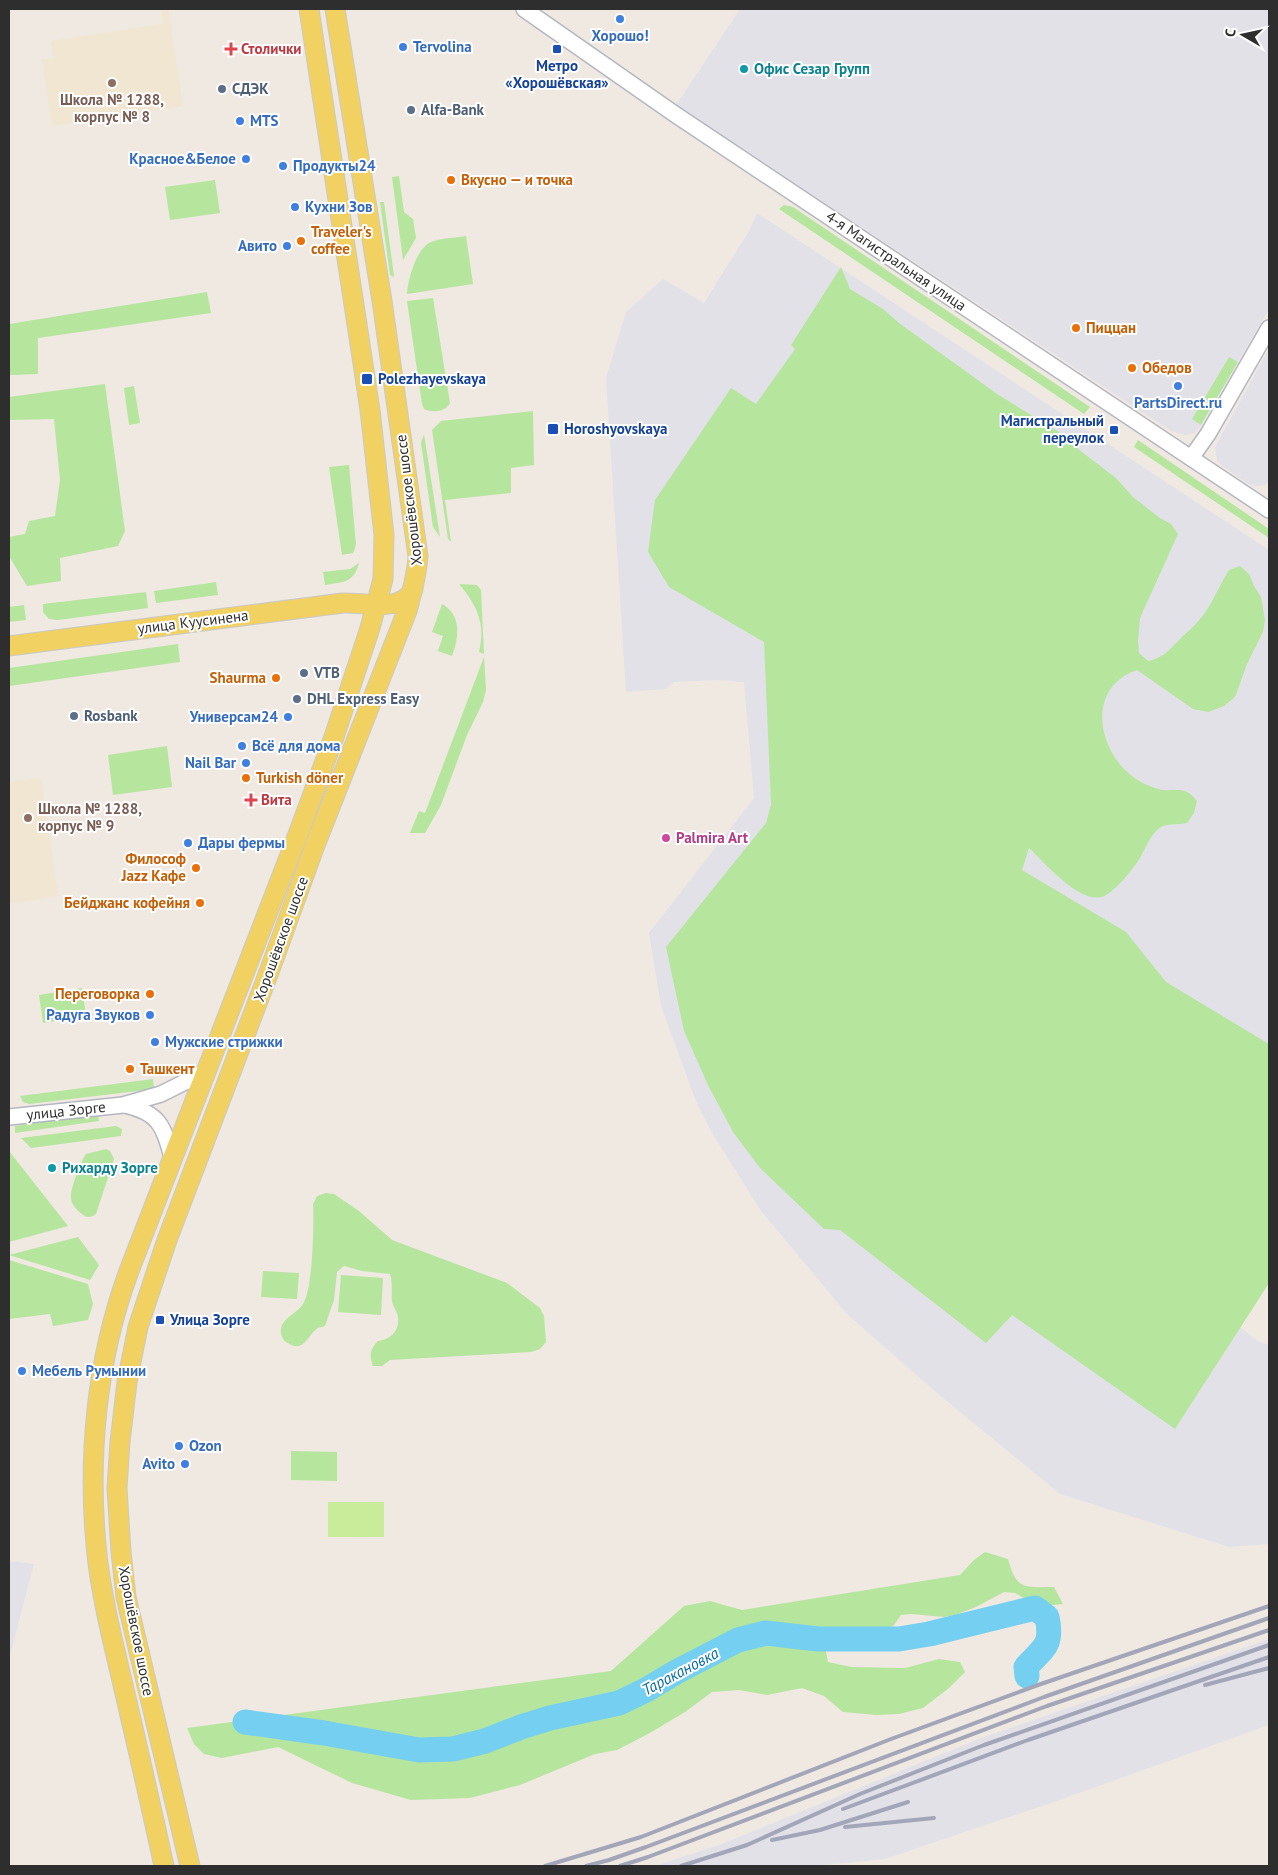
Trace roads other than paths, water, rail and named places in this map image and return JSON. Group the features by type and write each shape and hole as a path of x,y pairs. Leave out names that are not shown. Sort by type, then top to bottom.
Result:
{"main road":[{"name":"Хорошёвское шоссе","path":"164,1866 104,1600 97,1554 94,1460 100,1388 118,1300 334,737 377,605 383,579 384,535 368,400 309,9"},
{"name":"Хорошёвское шоссе","path":"190,1866 126,1597 117,1488 127,1382 138,1327 167,1240 407,611 415,585 418,556 383,308 335,9"},
{"name":"улица Куусинена","path":"9,646 343,603 377,605 405,600 411,594 415,585"},
{"path":"377,605 388,610 395,623 390,652"}],"street":[{"name":"4-я Магистральная улица","path":"524,9 676,115 1269,510"},
{"path":"1191,458 1208,434 1269,328"},
{"name":"улица Зорге","path":"9,1117 123,1105 161,1094 205,1072"},
{"name":"улица Зорге","path":"123,1105 143,1110 153,1116 162,1127 172,1157"}],"waterway":[{"name":"Таракановка","path":"245,1722 324,1733 419,1750 453,1749 485,1741 550,1718 619,1703 738,1640 766,1633 818,1639 899,1639 929,1634 1035,1608 1047,1617 1049,1634 1046,1645 1026,1667 1027,1676"}],"railway":[{"path":"545,1866 641,1837 891,1739 1038,1685 1269,1606"},
{"path":"586,1866 646,1847 1044,1697 1269,1618"},
{"path":"620,1866 1047,1706 1269,1630"},
{"path":"681,1866 747,1845 860,1794 984,1745 1269,1645"},
{"path":"843,1809 1028,1740 1269,1657"},
{"path":"1205,1685 1269,1668"},
{"path":"772,1840 820,1830 908,1802"},
{"path":"845,1827 934,1818"}],"place":[{"name":"Хорошо!","path":"620,19"},
{"name":"Tervolina","path":"403,47"},
{"name":"Столички","path":"231,49"},
{"name":"Метро «Хорошёвская»","path":"557,49"},
{"name":"Офис Сезар Групп","path":"744,69"},
{"name":"Школа № 1288, корпус № 8","path":"112,83"},
{"name":"СДЭК","path":"222,89"},
{"name":"Alfa-Bank","path":"411,110"},
{"name":"MTS","path":"240,121"},
{"name":"Красное&Белое","path":"246,159"},
{"name":"Продукты24","path":"283,166"},
{"name":"Вкусно — и точка","path":"451,180"},
{"name":"Кухни Зов","path":"295,207"},
{"name":"Traveler's coffee","path":"301,241"},
{"name":"Авито","path":"287,246"},
{"name":"Пиццан","path":"1076,328"},
{"name":"Обедов","path":"1132,368"},
{"name":"Polezhayevskaya","path":"367,379"},
{"name":"PartsDirect.ru","path":"1178,386"},
{"name":"Horoshyovskaya","path":"553,429"},
{"name":"Магистральный переулок","path":"1114,430"},
{"name":"VTB","path":"304,673"},
{"name":"Shaurma","path":"276,678"},
{"name":"DHL Express Easy","path":"297,699"},
{"name":"Rosbank","path":"74,716"},
{"name":"Универсам24","path":"288,717"},
{"name":"Всё для дома","path":"242,746"},
{"name":"Nail Bar","path":"246,763"},
{"name":"Turkish döner","path":"246,778"},
{"name":"Вита","path":"251,800"},
{"name":"Школа № 1288, корпус № 9","path":"28,818"},
{"name":"Palmira Art","path":"666,838"},
{"name":"Дары фермы","path":"188,843"},
{"name":"Философ Jazz Кафе","path":"196,868"},
{"name":"Бейджанс кофейня","path":"200,903"},
{"name":"Переговорка","path":"150,994"},
{"name":"Радуга Звуков","path":"150,1015"},
{"name":"Мужские стрижки","path":"155,1042"},
{"name":"Ташкент","path":"130,1069"},
{"name":"Рихарду Зорге","path":"52,1168"},
{"name":"Улица Зорге","path":"160,1320"},
{"name":"Мебель Румынии","path":"22,1371"},
{"name":"Ozon","path":"179,1446"},
{"name":"Avito","path":"185,1464"}]}
